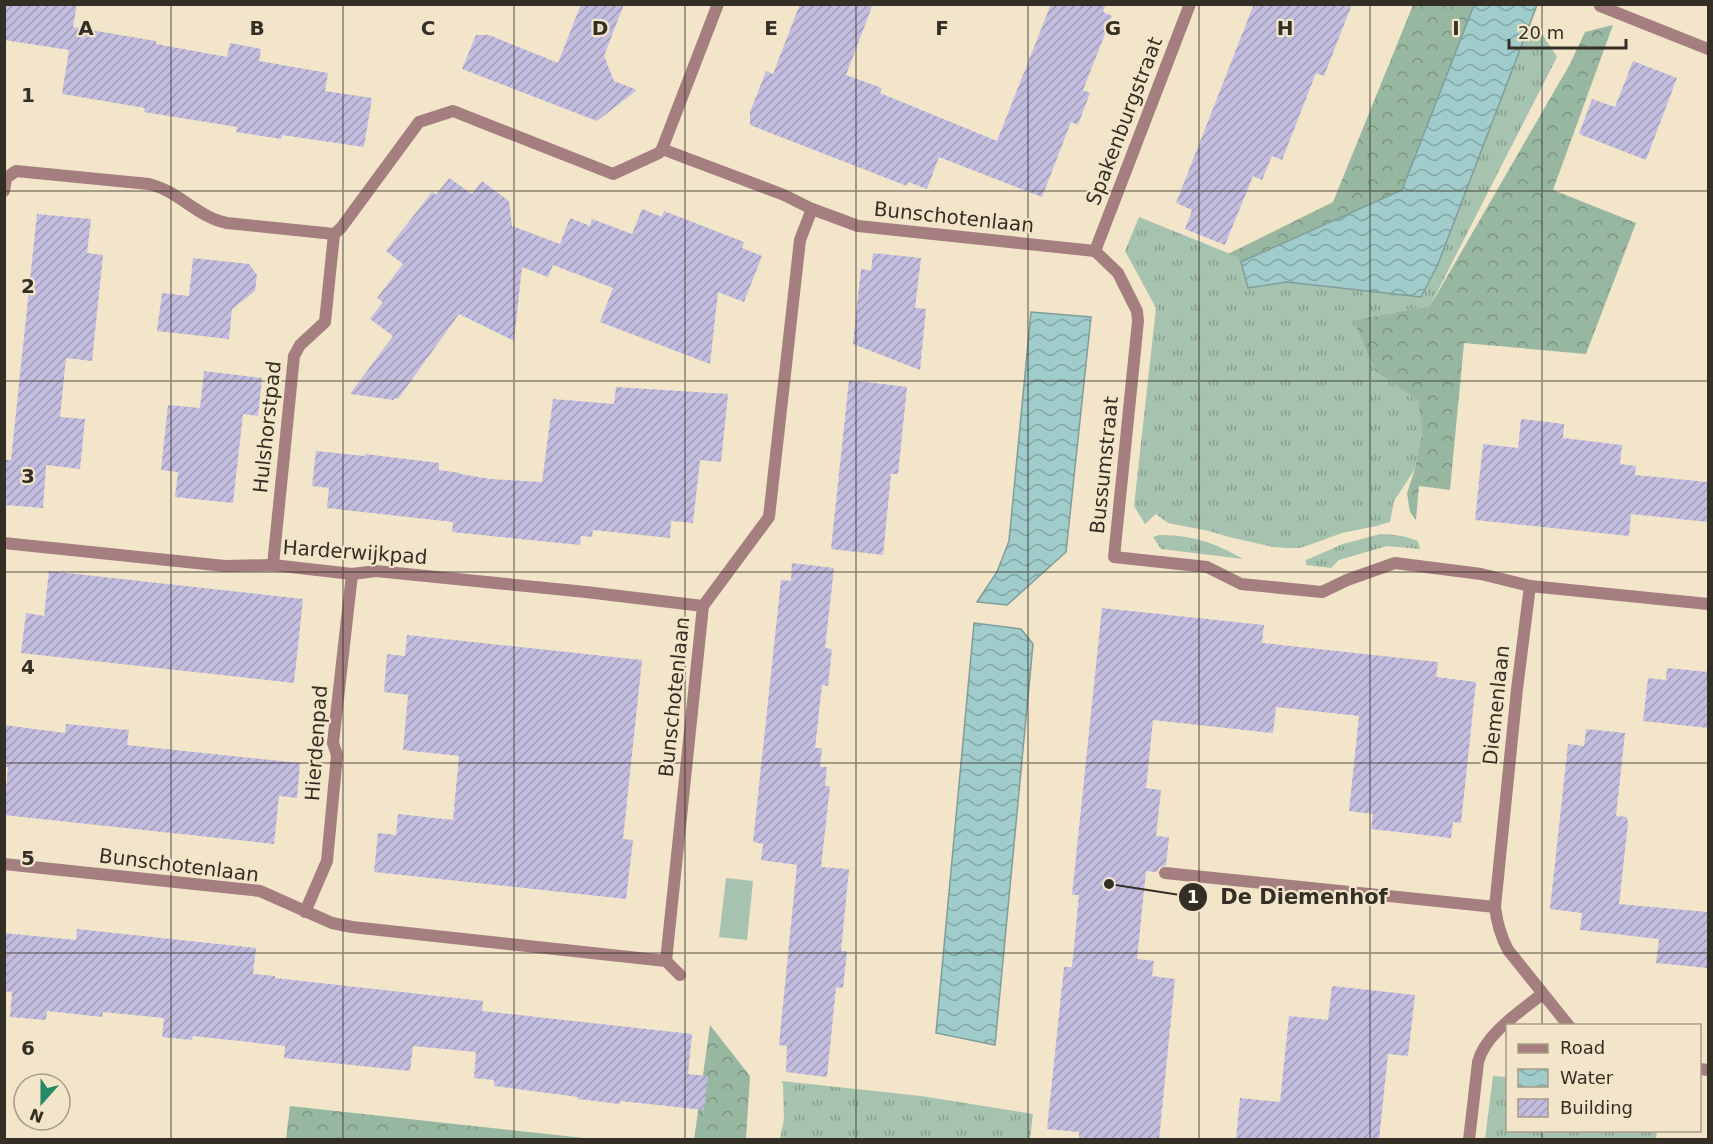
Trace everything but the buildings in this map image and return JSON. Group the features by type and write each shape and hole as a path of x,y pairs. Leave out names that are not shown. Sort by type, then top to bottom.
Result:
{"street":[{"path":"4,191 6,178 16,171 149,184 167,190 214,220 334,234 341,228 419,122 453,111 613,174 659,153 662,149 718,4"},
{"name":"Spakenburgstraat","path":"1095,251 1190,4"},
{"path":"1599,6 1708,49"},
{"name":"Bunschotenlaan","path":"662,149 858,226 1095,251"},
{"name":"Bunschotenlaan","path":"4,864 260,891 332,923 352,927 666,962 703,606 769,517 800,240 812,209"},
{"name":"Hulshorstpad","path":"273,565 294,356 300,345 325,322 334,234"},
{"name":"Bussumstraat","path":"1095,251 1118,273 1137,311 1138,321 1114,557 1207,567 1241,584 1322,592 1347,580 1395,563 1459,570 1530,586"},
{"name":"Harderwijkpad","path":"4,543 225,566 273,565 352,574 376,571 703,606"},
{"name":"Hierdenpad","path":"305,912 327,861 336,755 333,743 352,574"},
{"path":"1530,586 1708,604"},
{"name":"Diemenlaan","path":"1530,586 1517,689 1495,908 1496,921 1500,936 1508,950 1567,1024"},
{"path":"1166,873 1495,908"},
{"path":"666,962 680,975"},
{"path":"1507,1024 1542,994"},
{"path":"1469,1140 1481,1051 1490,1038 1506,1024"}],"green space":[{"path":"1467,4 1473,7 1402,190 1241,262 1237,257 1228,254 1333,202 1413,5"},
{"path":"1613,25 1553,190 1636,223 1586,354 1464,343 1450,490 1419,486 1416,520 1410,512 1407,493 1415,469 1422,432 1418,401 1375,371 1353,320 1430,306 1570,64 1585,32"},
{"path":"1528,29 1542,34 1557,57 1430,306 1353,320 1375,371 1418,401 1422,432 1415,469 1394,501 1390,522 1342,533 1299,548 1273,547 1168,523 1156,514 1145,524 1134,506 1156,308 1125,251 1139,217 1238,257 1248,288 1287,282 1420,297 1438,264"},
{"path":"1380,534 1418,541 1420,549 1387,546 1339,560 1331,568 1306,565 1306,560 1343,544"},
{"path":"1181,536 1202,541 1223,548 1243,559 1161,549 1153,537"},
{"path":"726,878 753,881 747,940 719,937"},
{"path":"710,1025 750,1076 746,1139 694,1140"},
{"path":"1493,1076 1506,1077 1506,1132 1657,1132 1656,1139 1485,1139"},
{"path":"781,1081 921,1096 1033,1114 1030,1139 780,1139 784,1119"},
{"path":"290,1106 593,1139 286,1139"}],"water":[{"path":"1474,5 1537,5 1438,264 1421,297 1287,282 1248,288 1241,262 1402,190"},
{"path":"1031,312 1091,317 1066,552 1007,605 977,602 997,572 1009,541"},
{"path":"974,623 1021,629 1033,644 995,1045 936,1033"}],"place":[{"name":"De Diemenhof","path":"1109,884"}]}
